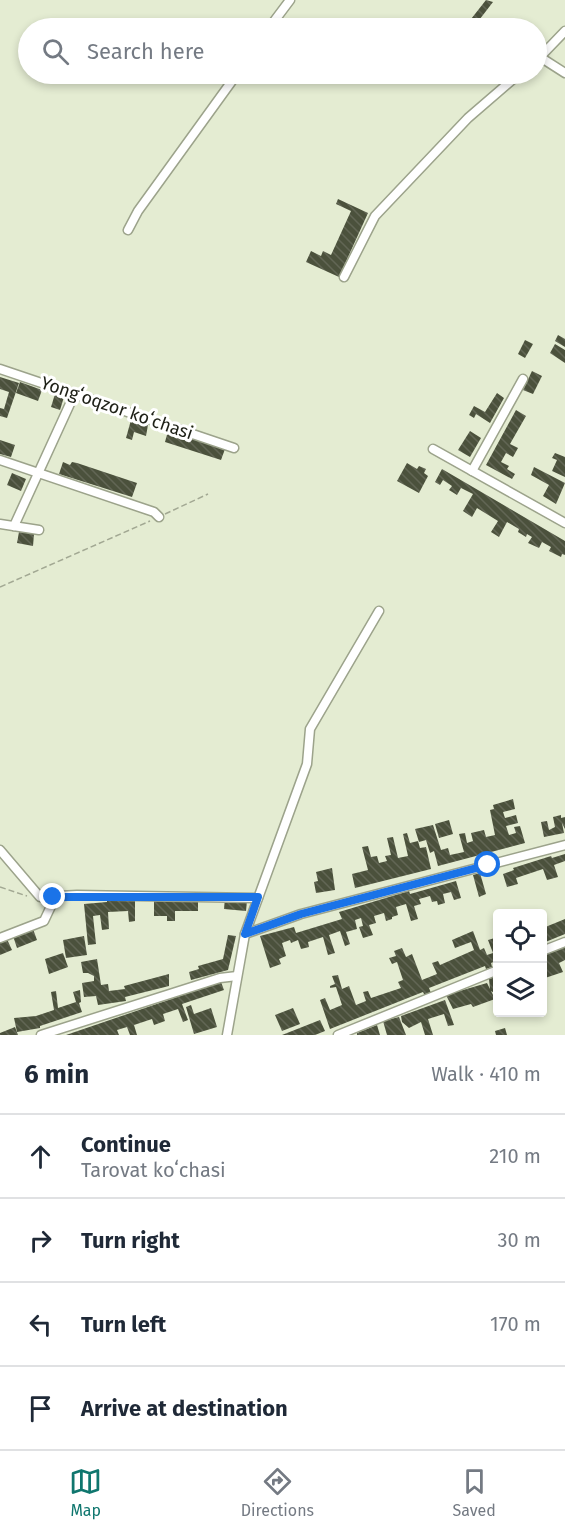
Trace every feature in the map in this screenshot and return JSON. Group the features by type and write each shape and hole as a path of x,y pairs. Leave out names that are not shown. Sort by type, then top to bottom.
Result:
{"street":[{"path":"276,18 290,0"},
{"path":"547,49 565,31"},
{"path":"547,63 565,73"},
{"path":"128,230 138,211 230,84"},
{"path":"344,278 375,216 468,118 507,84"},
{"name":"Yongʻoqzor koʻchasi","path":"0,369 234,448"},
{"path":"472,471 524,379"},
{"path":"14,526 74,395"},
{"path":"433,449 564,519"},
{"path":"0,460 154,512 159,517"},
{"path":"0,524 39,530"},
{"path":"226,1035 245,934 308,764 310,729 379,611"},
{"path":"245,934 301,914 565,845"},
{"path":"0,850 40,897 77,895 258,897"},
{"path":"0,938 44,921 52,903"},
{"path":"547,949 565,942"},
{"path":"338,1035 493,972"},
{"path":"41,1035 220,978 237,976"}],"path":[{"path":"0,587 208,494"},
{"path":"0,886 34,898 40,897"}],"building":[{"path":"486,0 493,2 481,18 472,18"},
{"path":"338,199 368,213 339,277 306,262 311,251 321,256 323,251 331,255 351,211 336,204"},
{"path":"558,335 565,339 565,347 555,341"},
{"path":"525,340 533,344 525,358 518,354"},
{"path":"555,344 565,350 565,363 550,353"},
{"path":"532,371 542,376 533,394 523,390"},
{"path":"0,377 19,383 7,418 0,416 0,408 4,409 9,392 0,389"},
{"path":"20,382 42,390 38,401 16,393"},
{"path":"497,393 504,398 490,423 476,414 474,418 469,415 474,406 485,412"},
{"path":"55,394 64,397 60,410 51,407"},
{"path":"516,410 526,416 510,444 518,448 513,457 506,453 501,462 509,466 507,469 515,474 512,479 486,465"},
{"path":"131,420 148,425 146,436 134,432 132,440 126,438"},
{"path":"168,431 225,449 221,460 165,442"},
{"path":"470,431 481,438 470,457 458,450"},
{"path":"0,440 15,445 11,457 0,454"},
{"path":"555,453 565,457 565,477 552,471 557,460 552,458"},
{"path":"63,462 70,465 72,462 77,463 137,483 132,497 59,474"},
{"path":"407,463 417,469 419,466 426,469 424,473 428,476 419,493 397,481"},
{"path":"534,467 565,483 556,504 543,496 549,485 531,475"},
{"path":"442,469 565,541 565,555 562,554 561,557 549,551 551,547 542,542 539,548 528,543 532,537 527,534 526,537 518,532 519,529 507,522 499,537 491,532 498,521 477,508 472,517 463,511 473,494 461,488 457,495 449,490 452,486 443,480 440,485 435,482"},
{"path":"12,473 26,479 21,491 7,485"},
{"path":"19,532 34,534 33,546 17,543"},
{"path":"513,799 515,809 503,812 505,818 516,815 518,823 506,826 509,835 516,833 514,827 520,826 525,843 438,866 434,851 430,853 426,840 419,842 415,829 433,825 441,850 448,848 450,855 464,852 459,834 465,833 467,843 473,841 471,833 484,830 486,837 495,835 490,810 494,809 493,805"},
{"path":"561,815 561,818 565,817 565,829 562,823 564,833 544,837 541,822 547,821 549,830 555,827 553,817"},
{"path":"449,820 453,834 439,838 435,824"},
{"path":"407,833 410,843 418,841 420,848 426,847 431,869 355,888 352,874 368,870 362,847 368,846 371,857 377,856 379,863 387,861 385,856 391,855 387,838 393,837 398,858 408,856 403,834"},
{"path":"565,854 565,861 554,865 558,877 547,880 543,869 516,878 518,884 507,887 503,874 514,870 513,868"},
{"path":"332,868 335,890 316,893 314,882 318,881 316,872"},
{"path":"480,873 486,894 479,897 473,875"},
{"path":"456,881 461,898 454,900 451,892 443,894 445,903 438,905 437,901 432,902 430,896 419,899 421,904 414,906 418,919 411,921 406,904 396,907 398,915 392,919 386,921 384,913 374,916 376,923 369,925 373,935 363,938 359,927 363,926 361,918 355,920 357,929 346,932 350,944 345,946 340,931 329,935 335,953 328,955 323,937 308,942 309,947 301,949 298,940 291,943 290,940 282,943 286,956 279,959 281,964 270,968 260,936 294,927 296,933 342,919 339,912 409,891 410,894"},
{"path":"225,898 247,901 246,911 224,909"},
{"path":"135,899 135,921 129,922 128,911 108,912 109,929 102,930 100,915 93,916 96,944 88,945 84,904"},
{"path":"154,899 198,899 198,911 175,911 175,921 167,921 167,916 154,916"},
{"path":"565,919 565,934 547,941 547,926"},
{"path":"33,929 37,940 17,948 13,936"},
{"path":"473,931 480,950 484,948 487,955 493,953 492,967 486,969 485,966 429,988 431,993 425,996 423,992 330,1029 320,1000 325,998 330,1010 342,1005 336,987 330,988 335,984 332,976 338,975 342,989 349,986 356,1005 366,1001 363,992 368,991 371,998 401,988 398,982 403,980 397,962 392,964 389,958 396,956 394,951 402,948 406,957 412,954 422,980 437,974 432,963 438,961 440,965 474,950 471,942 455,948 452,940"},
{"path":"228,935 236,936 228,970 191,980 189,972 199,969 198,966 223,959"},
{"path":"84,936 87,955 66,958 63,940"},
{"path":"6,937 12,950 0,955 0,940"},
{"path":"493,938 493,953 488,940"},
{"path":"565,947 565,960 559,963 563,972 547,977 547,954"},
{"path":"63,953 68,967 49,974 45,959"},
{"path":"97,959 101,985 108,984 109,991 125,989 124,986 169,974 169,986 125,997 126,1001 98,1005 96,996 84,997 82,983 94,981 94,976 83,973 81,962"},
{"path":"493,978 493,992 491,991 493,1000 473,1007 471,1004 453,1009 446,995 487,983 490,989 489,979"},
{"path":"221,982 224,990 182,1004 188,1020 183,1022 178,1009 163,1014 165,1021 154,1025 152,1019 134,1025 137,1035 130,1035 127,1027 117,1030 119,1035 66,1035"},
{"path":"80,990 81,1002 79,1003 82,1012 40,1026 40,1028 17,1032 14,1018 36,1016 54,1010 51,992 56,991 58,1008 76,1002 73,992"},
{"path":"445,1000 454,1025 448,1026 444,1014 428,1019 433,1035 425,1035 421,1022 409,1028 402,1022 401,1016"},
{"path":"191,1005 194,1014 211,1008 217,1027 194,1034 186,1007"},
{"path":"293,1008 300,1024 282,1031 275,1015"},
{"path":"399,1017 406,1035 387,1035 383,1021"},
{"path":"320,1020 325,1031 315,1035 282,1035"},
{"path":"377,1025 380,1035 357,1035 357,1033"},
{"path":"15,1027 18,1035 0,1035 0,1033"},
{"path":"505,1028 507,1035 496,1035 495,1031"}],"route":[{"path":"53,897 77,895 258,897 245,934 301,914 488,865"}]}
